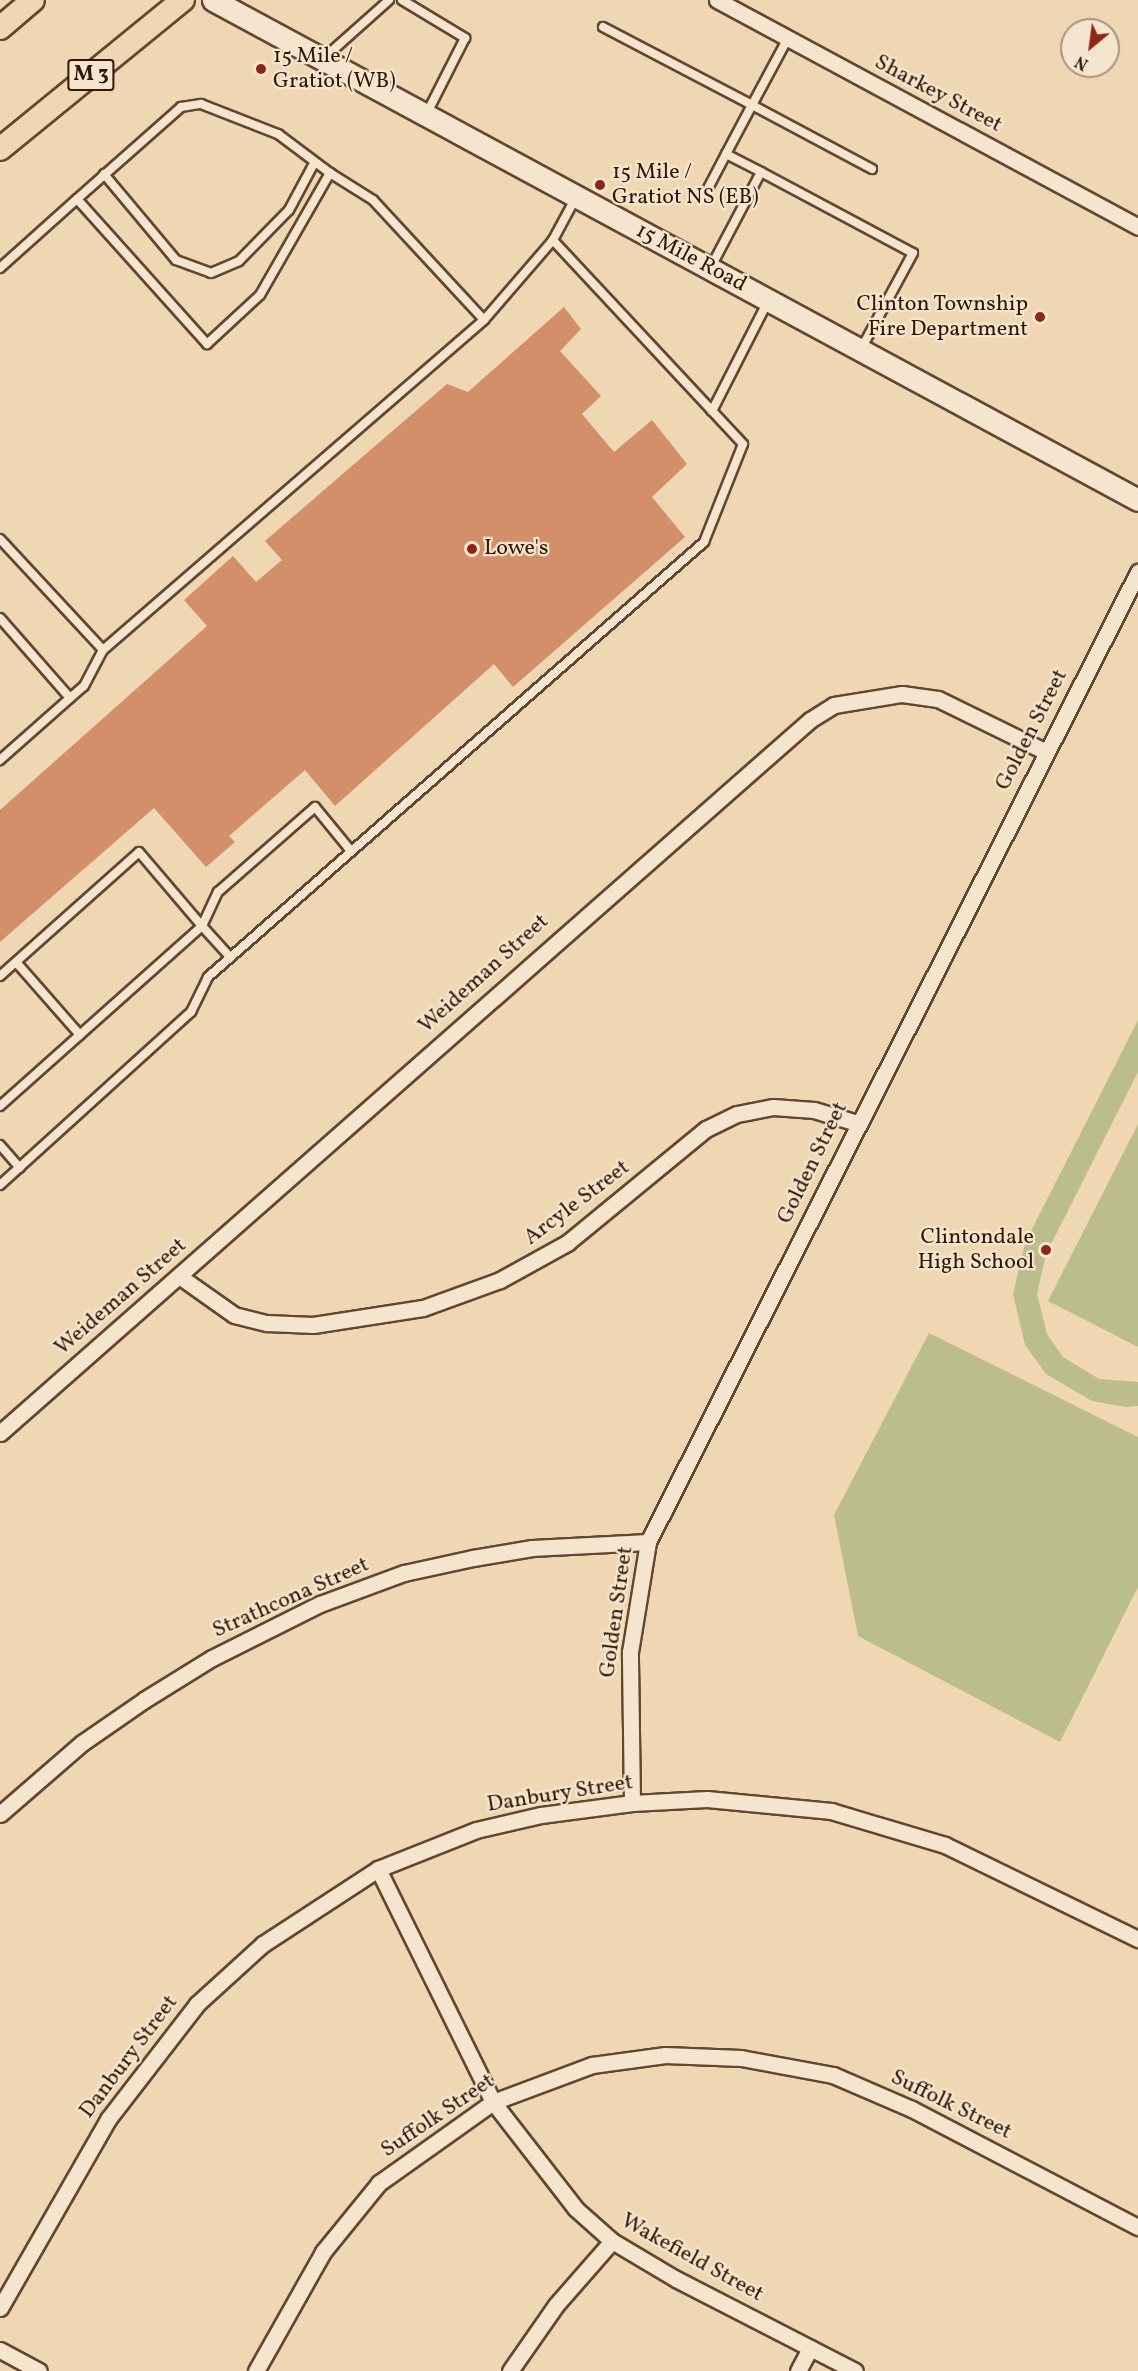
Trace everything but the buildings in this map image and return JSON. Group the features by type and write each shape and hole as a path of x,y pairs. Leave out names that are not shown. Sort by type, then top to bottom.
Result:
{"main road":[{"path":"0,28 33,0"},
{"name":"M 3","path":"0,149 183,0"},
{"name":"15 Mile Road","path":"213,0 1138,500"}],"street":[{"name":"Sharkey Street","path":"717,0 1138,227"},
{"name":"Golden Street","path":"632,1803 630,1652 648,1542 857,1124 1138,572"},
{"name":"Weideman Street","path":"0,1433 739,778 834,705 902,694 938,699 1046,752"},
{"name":"Arcyle Street","path":"178,1276 225,1310 267,1323 313,1325 423,1308 500,1280 558,1248 706,1129 737,1114 794,1108 857,1124"},
{"name":"Strathcona Street","path":"0,1814 82,1743 144,1700 212,1658 320,1604 404,1573 473,1558 532,1548 648,1542"},
{"name":"Danbury Street","path":"0,2308 61,2194 170,2033 263,1944 378,1869 476,1830 541,1815 632,1803 772,1802 886,1825 1020,1878 1138,1939"},
{"name":"Wakefield Street","path":"378,1869 493,2102 542,2172 612,2241 855,2371"},
{"name":"Suffolk Street","path":"256,2371 323,2252 352,2214 405,2162 493,2102 592,2065 665,2055 784,2064 832,2075 912,2109 1138,2227"},
{"path":"510,2371 556,2305 612,2241"},
{"path":"798,2371 810,2348"},
{"path":"0,2350 39,2371"}],"lane":[{"path":"322,59 389,0"},
{"path":"402,0 465,38 426,114"},
{"path":"603,27 872,169"},
{"path":"705,194 788,38"},
{"path":"0,268 181,107 201,104 278,134 313,165 373,200 484,320"},
{"path":"726,154 913,253 861,350"},
{"path":"104,174 176,260 211,273 239,261 290,210 313,165"},
{"path":"710,268 761,172"},
{"path":"77,199 207,344 260,295 330,173"},
{"path":"0,760 84,686 103,650 484,320 553,240 577,196"},
{"path":"0,1185 191,1012 208,977 704,542 743,444 553,240"},
{"path":"712,411 768,300"},
{"path":"0,539 103,650"},
{"path":"0,618 70,698"},
{"path":"0,1106 202,926 218,892 315,807 351,851"},
{"path":"0,976 139,852 230,957"},
{"path":"16,962 80,1035"},
{"path":"0,1145 20,1168"}],"green space":[{"path":"1138,1020 1138,1072 1046,1254 1037,1294 1047,1334 1063,1357 1099,1379 1138,1382 1138,1406 1126,1407 1092,1401 1046,1374 1025,1345 1013,1294 1025,1243"},
{"path":"1138,1124 1138,1347 1048,1301"},
{"path":"929,1333 1138,1437 1138,1587 1060,1742 858,1636 834,1515"}],"place":[{"name":"15 Mile / Gratiot (WB)","path":"261,69"},
{"name":"15 Mile / Gratiot NS (EB)","path":"600,185"},
{"name":"Clinton Township Fire Department","path":"1040,317"},
{"name":"Lowe's","path":"472,549"},
{"name":"Clintondale High School","path":"1046,1250"}]}
